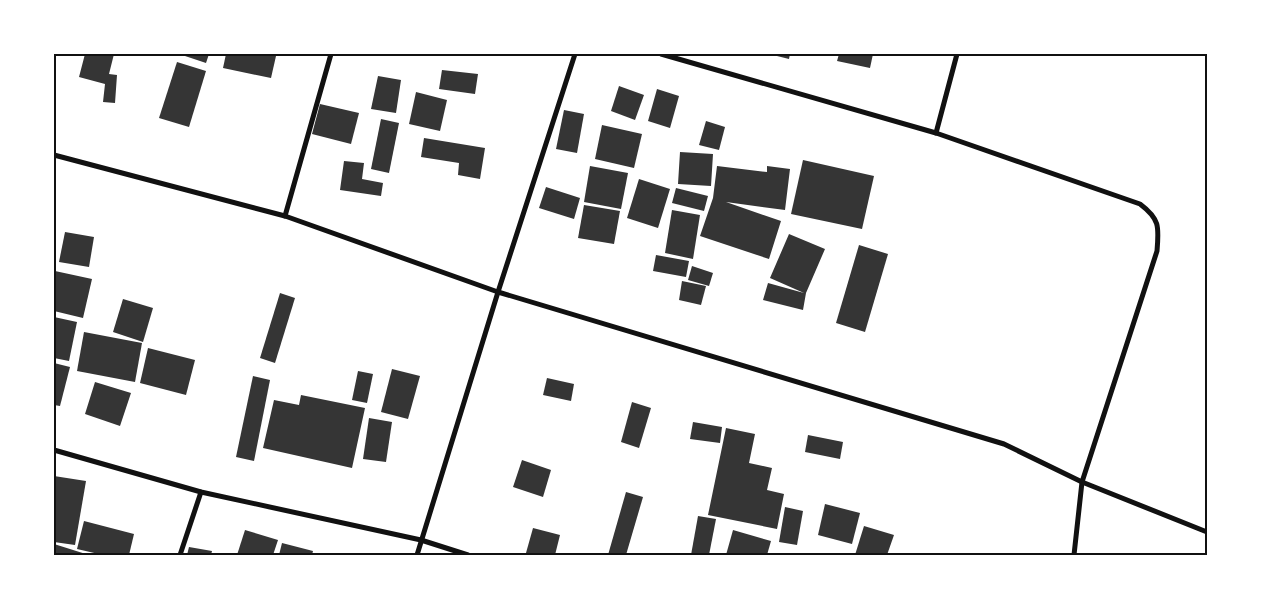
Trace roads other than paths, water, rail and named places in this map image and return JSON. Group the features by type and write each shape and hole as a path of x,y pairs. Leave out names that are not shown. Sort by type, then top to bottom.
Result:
{"street":[{"path":"285,216 331,54"},
{"path":"417,555 498,292 575,54"},
{"path":"661,54 936,133 1140,204 1156,219 1159,233 1156,250 1082,482 1074,555"},
{"path":"936,133 956,54"},
{"path":"54,156 285,216 498,292 1004,444 1082,482 1207,532"},
{"path":"54,450 201,492 421,540 468,555"},
{"path":"180,555 201,492"}]}
